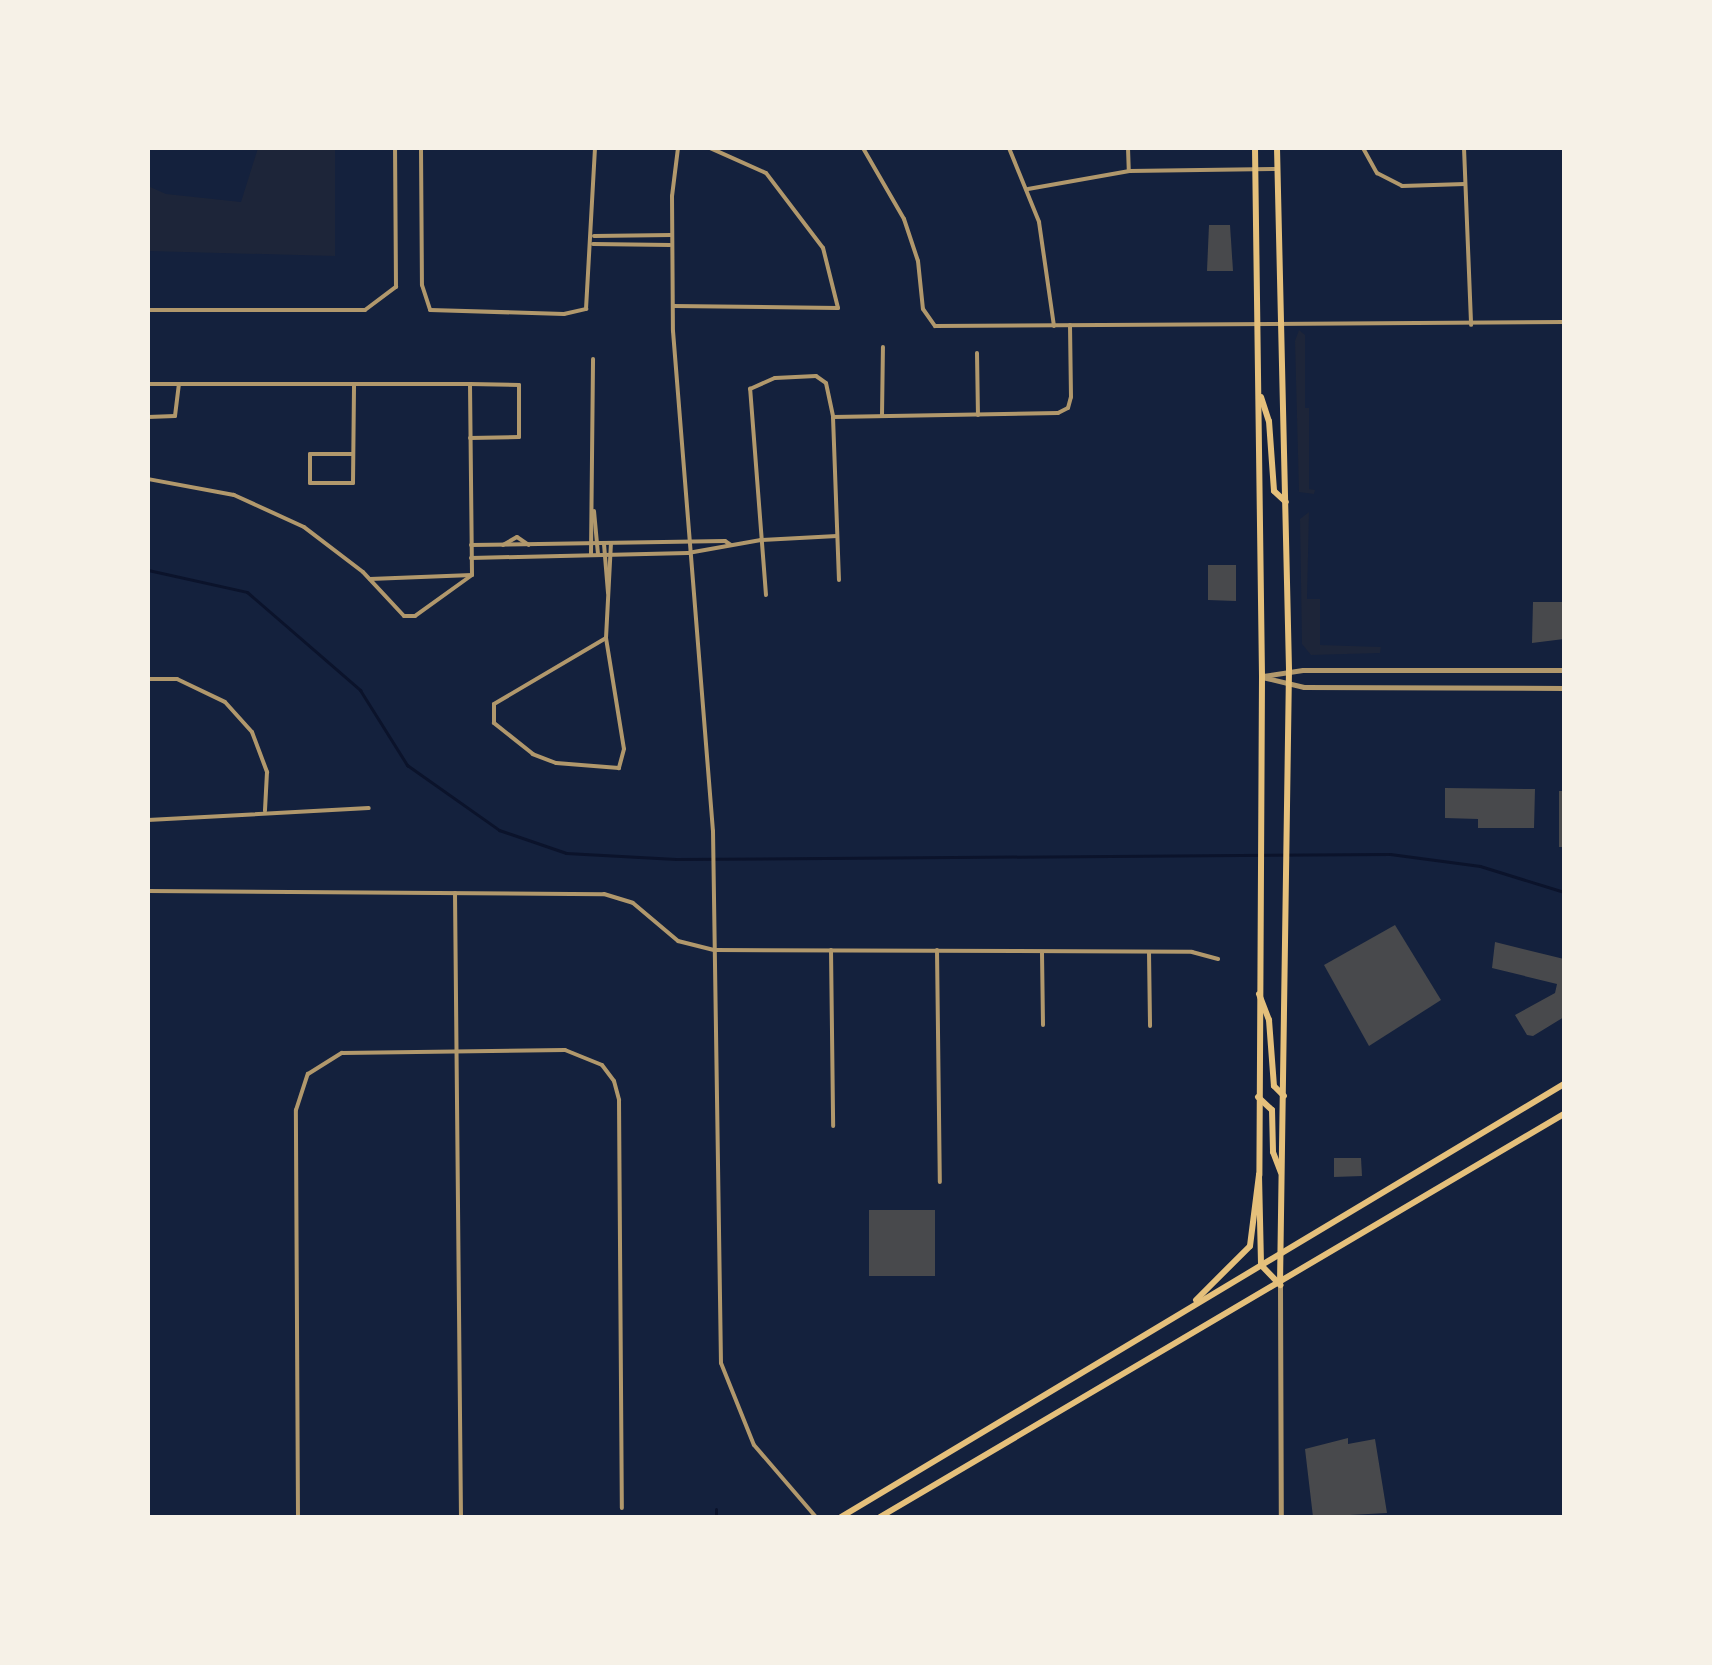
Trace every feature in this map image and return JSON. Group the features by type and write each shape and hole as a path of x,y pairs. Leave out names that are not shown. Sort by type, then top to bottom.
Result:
{"main road":[{"path":"1255,148 1262,677 1259,1175 1261,1265 1280,1285"},
{"path":"1277,148 1289,670 1280,1285"},
{"path":"1258,390 1269,421 1274,491 1286,502"},
{"path":"1258,992 1269,1020 1274,1086 1284,1096"},
{"path":"841,1517 1564,1084"},
{"path":"1258,1097 1272,1110 1273,1152 1282,1176"},
{"path":"880,1517 1280,1285 1564,1114"},
{"path":"1192,1305 1250,1246 1259,1175"}],"street":[{"path":"148,310 365,310 396,287 395,148"},
{"path":"421,148 422,285 430,310 564,314 586,309 593,244 595,148"},
{"path":"678,148 671,235 672,306 687,543 713,831 721,1363 754,1445 816,1517"},
{"path":"672,306 838,308 823,248 766,173 710,148"},
{"path":"863,148 904,219 918,261 927,319 935,326 1471,325 1564,322"},
{"path":"1009,148 1028,189 1047,256 1054,326"},
{"path":"1128,148 1129,171"},
{"path":"1363,148 1377,173 1402,186 1465,184"},
{"path":"1464,148 1471,325"},
{"path":"1028,189 1129,171 1278,169"},
{"path":"593,236 671,235"},
{"path":"593,244 671,245"},
{"path":"833,417 1058,413 1068,408 1070,325"},
{"path":"882,415 883,347"},
{"path":"977,353 978,415"},
{"path":"591,554 594,511 593,359"},
{"path":"766,595 750,389 775,378 816,376 826,383 833,417 839,580"},
{"path":"148,384 519,385 519,437 470,438"},
{"path":"148,417 175,416 179,384"},
{"path":"470,384 472,575"},
{"path":"353,454 310,454 310,483 353,483 354,385"},
{"path":"148,479 193,484 269,508 336,549 409,617 472,575"},
{"path":"594,511 598,543 611,573 606,638 624,749 619,768 556,763 533,754 494,723 494,704 606,638"},
{"path":"591,528 598,528"},
{"path":"471,558 725,551 731,545 761,540 837,536"},
{"path":"471,545 725,541 731,545"},
{"path":"543,556 544,544"},
{"path":"608,544 604,554 608,593"},
{"path":"503,545 503,557"},
{"path":"604,573 611,573"},
{"path":"369,579 472,575"},
{"path":"1262,677 1289,670 1564,670"},
{"path":"1262,677 1289,685 1564,688"},
{"path":"148,679 177,679 225,702 243,722 267,772 265,811"},
{"path":"148,820 265,811 369,808"},
{"path":"148,891 604,894 633,903 678,941 715,950 1192,952 1218,959"},
{"path":"455,893 461,1517"},
{"path":"831,950 833,1126"},
{"path":"937,950 940,1182"},
{"path":"1149,952 1150,1026"},
{"path":"1042,953 1043,1025"},
{"path":"298,1517 298,1091 316,1067 342,1053 565,1050 602,1065 614,1081 619,1100 622,1508"},
{"path":"1280,1285 1281,1517"}],"shaded area":[{"path":"258,148 335,148 335,256 148,251 148,186 166,194 241,202"},
{"path":"1299,330 1305,335 1309,489 1315,490 1314,494 1299,492 1295,341"},
{"path":"1309,512 1307,599 1320,599 1320,645 1381,647 1380,653 1311,655 1302,644 1300,519"}],"building":[{"path":"1209,225 1230,225 1233,271 1207,271"},
{"path":"1208,565 1236,565 1236,601 1208,600"},
{"path":"1533,602 1564,602 1564,639 1532,643"},
{"path":"1445,788 1535,789 1534,828 1478,828 1478,819 1445,818"},
{"path":"1559,791 1564,791 1564,847 1559,847"},
{"path":"1395,925 1441,1000 1369,1046 1324,965"},
{"path":"1495,942 1564,959 1564,1017 1533,1036 1527,1035 1515,1015 1555,993 1557,984 1492,968"},
{"path":"1334,1158 1361,1158 1362,1176 1334,1177"},
{"path":"869,1210 935,1210 935,1276 869,1276"},
{"path":"1348,1438 1348,1444 1375,1439 1387,1513 1313,1517 1305,1449"}],"waterway":[{"path":"148,570 247,592 360,690 407,765 499,830 566,853 676,859 1390,854 1480,866 1564,892"},
{"path":"716,1509 716,1517"}]}
